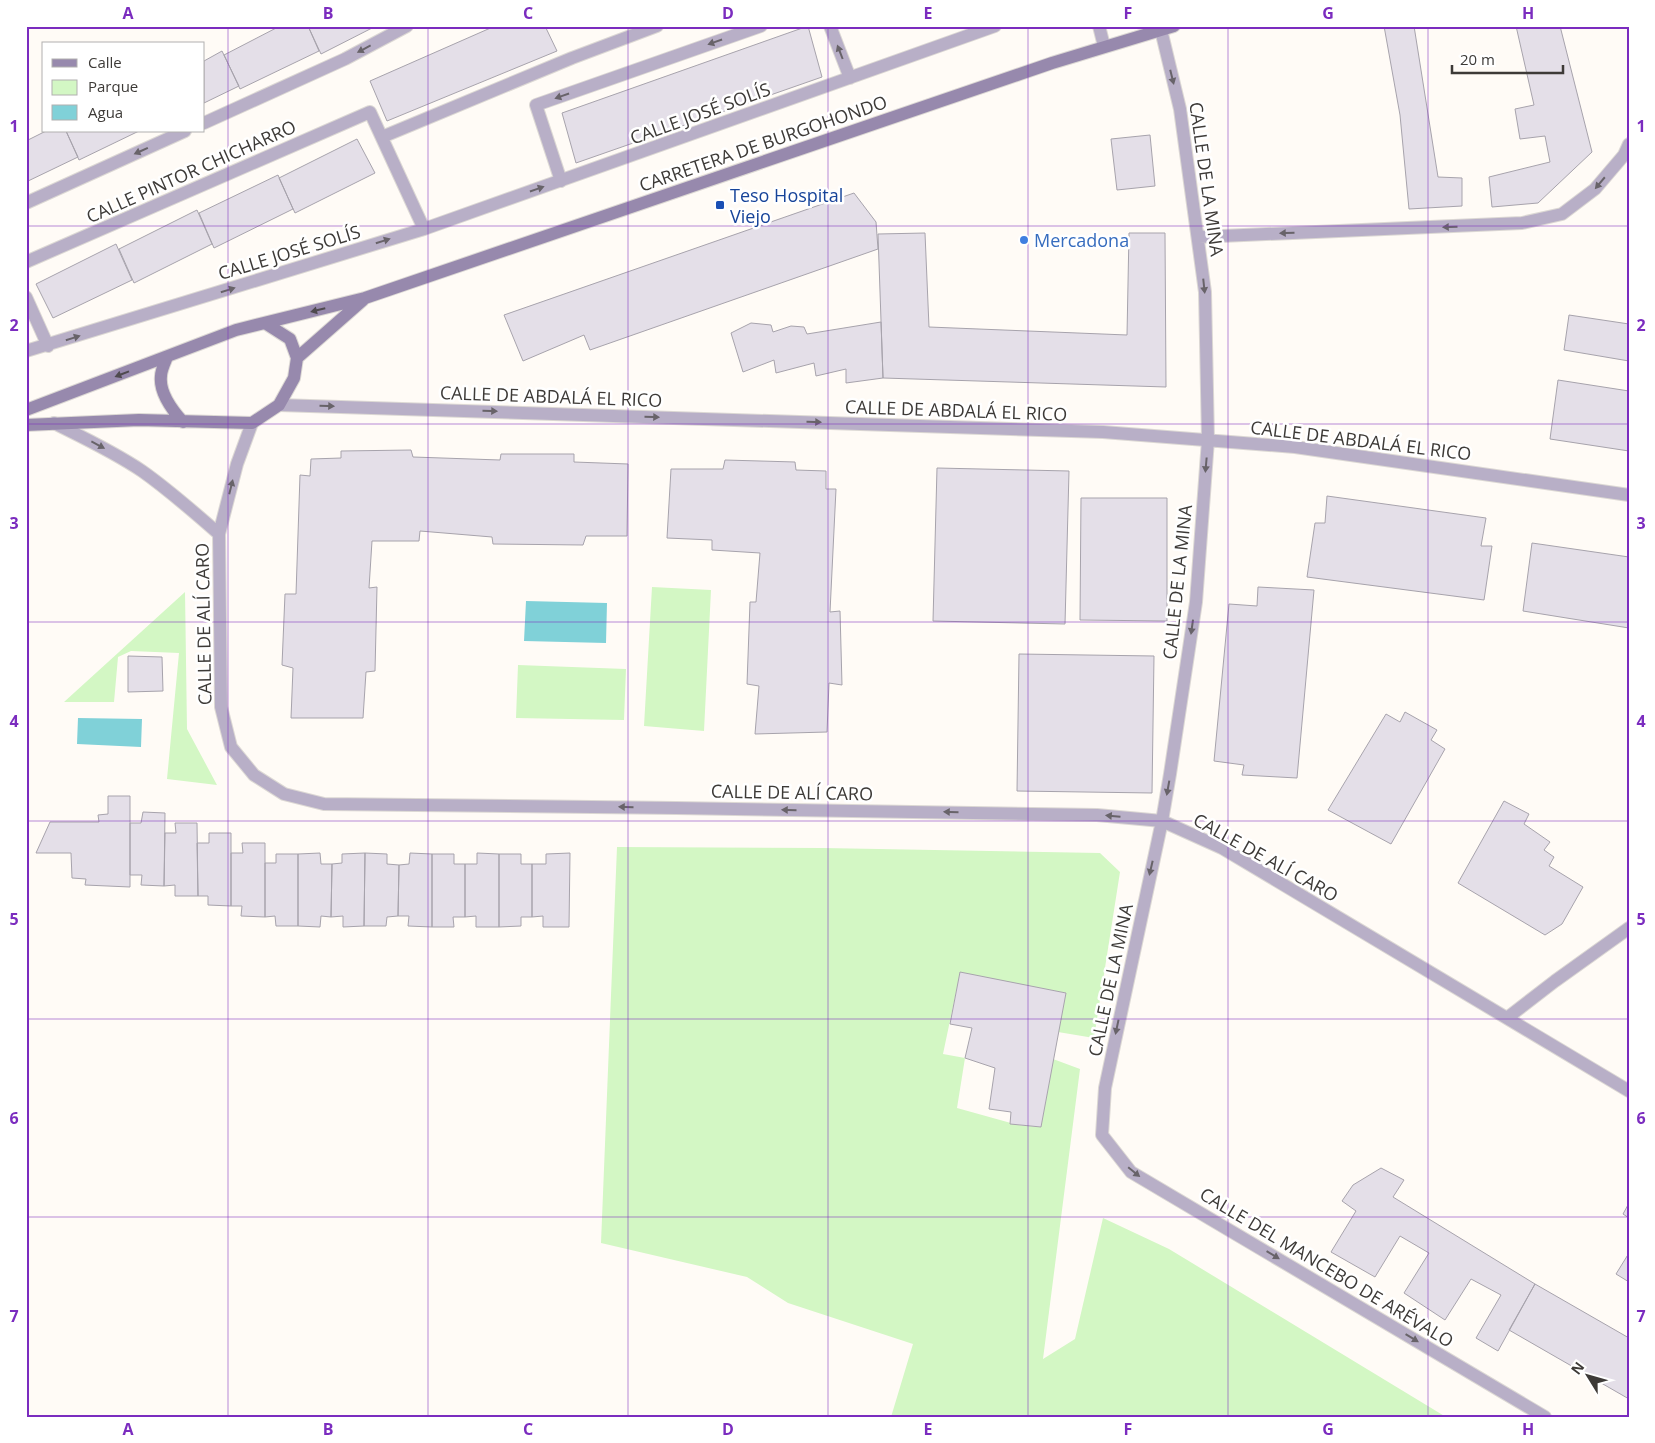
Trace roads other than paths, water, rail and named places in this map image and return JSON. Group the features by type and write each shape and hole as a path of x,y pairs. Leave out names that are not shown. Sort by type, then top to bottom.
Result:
{"main road":[{"name":"CARRETERA DE BURGOHONDO","path":"265,323 365,298 1104,46 1174,26"},
{"name":"CARRETERA DE BURGOHONDO","path":"297,358 365,298"},
{"path":"26,410 236,330 265,323 290,338 297,358 294,378 278,405 252,423 138,420 26,425"},
{"path":"167,357 161,376 164,391 171,408 183,422"}],"street":[{"path":"205,123 345,59 407,26"},
{"path":"424,229 382,137 572,58 657,26"},
{"path":"561,181 536,105 762,26"},
{"path":"830,26 850,78"},
{"name":"CALLE JOSÉ SOLÍS","path":"26,351 48,346 424,229 995,26"},
{"path":"1098,26 1104,46"},
{"name":"CALLE DE LA MINA","path":"1102,1135 1105,1088 1162,821 1196,602 1208,440 1205,292 1199,237 1180,108 1161,30"},
{"name":"CALLE PINTOR CHICHARRO","path":"26,262 370,112 382,137"},
{"path":"26,203 183,132"},
{"path":"1199,237 1522,224 1562,214 1595,189 1624,155 1629,144"},
{"path":"26,297 48,346"},
{"name":"CALLE DE ABDALÁ EL RICO","path":"278,405 1104,432 1295,447 1629,495"},
{"path":"54,423 101,446 142,471 180,500 219,534"},
{"name":"CALLE DE ALÍ CARO","path":"252,423 236,464 219,534 221,707 231,747 254,775 284,794 324,804 1088,815 1162,821 1222,848 1629,1091"},
{"path":"1507,1018 1629,928"},
{"name":"CALLE DEL MANCEBO DE ARÉVALO","path":"1102,1135 1132,1172 1545,1417"}],"water":[{"path":"526,601 607,603 606,643 524,641"},
{"path":"78,718 142,719 141,747 77,744"}],"place":[{"name":"Teso Hospital Viejo","path":"720,205"},
{"name":"Mercadona","path":"1024,240"}]}
